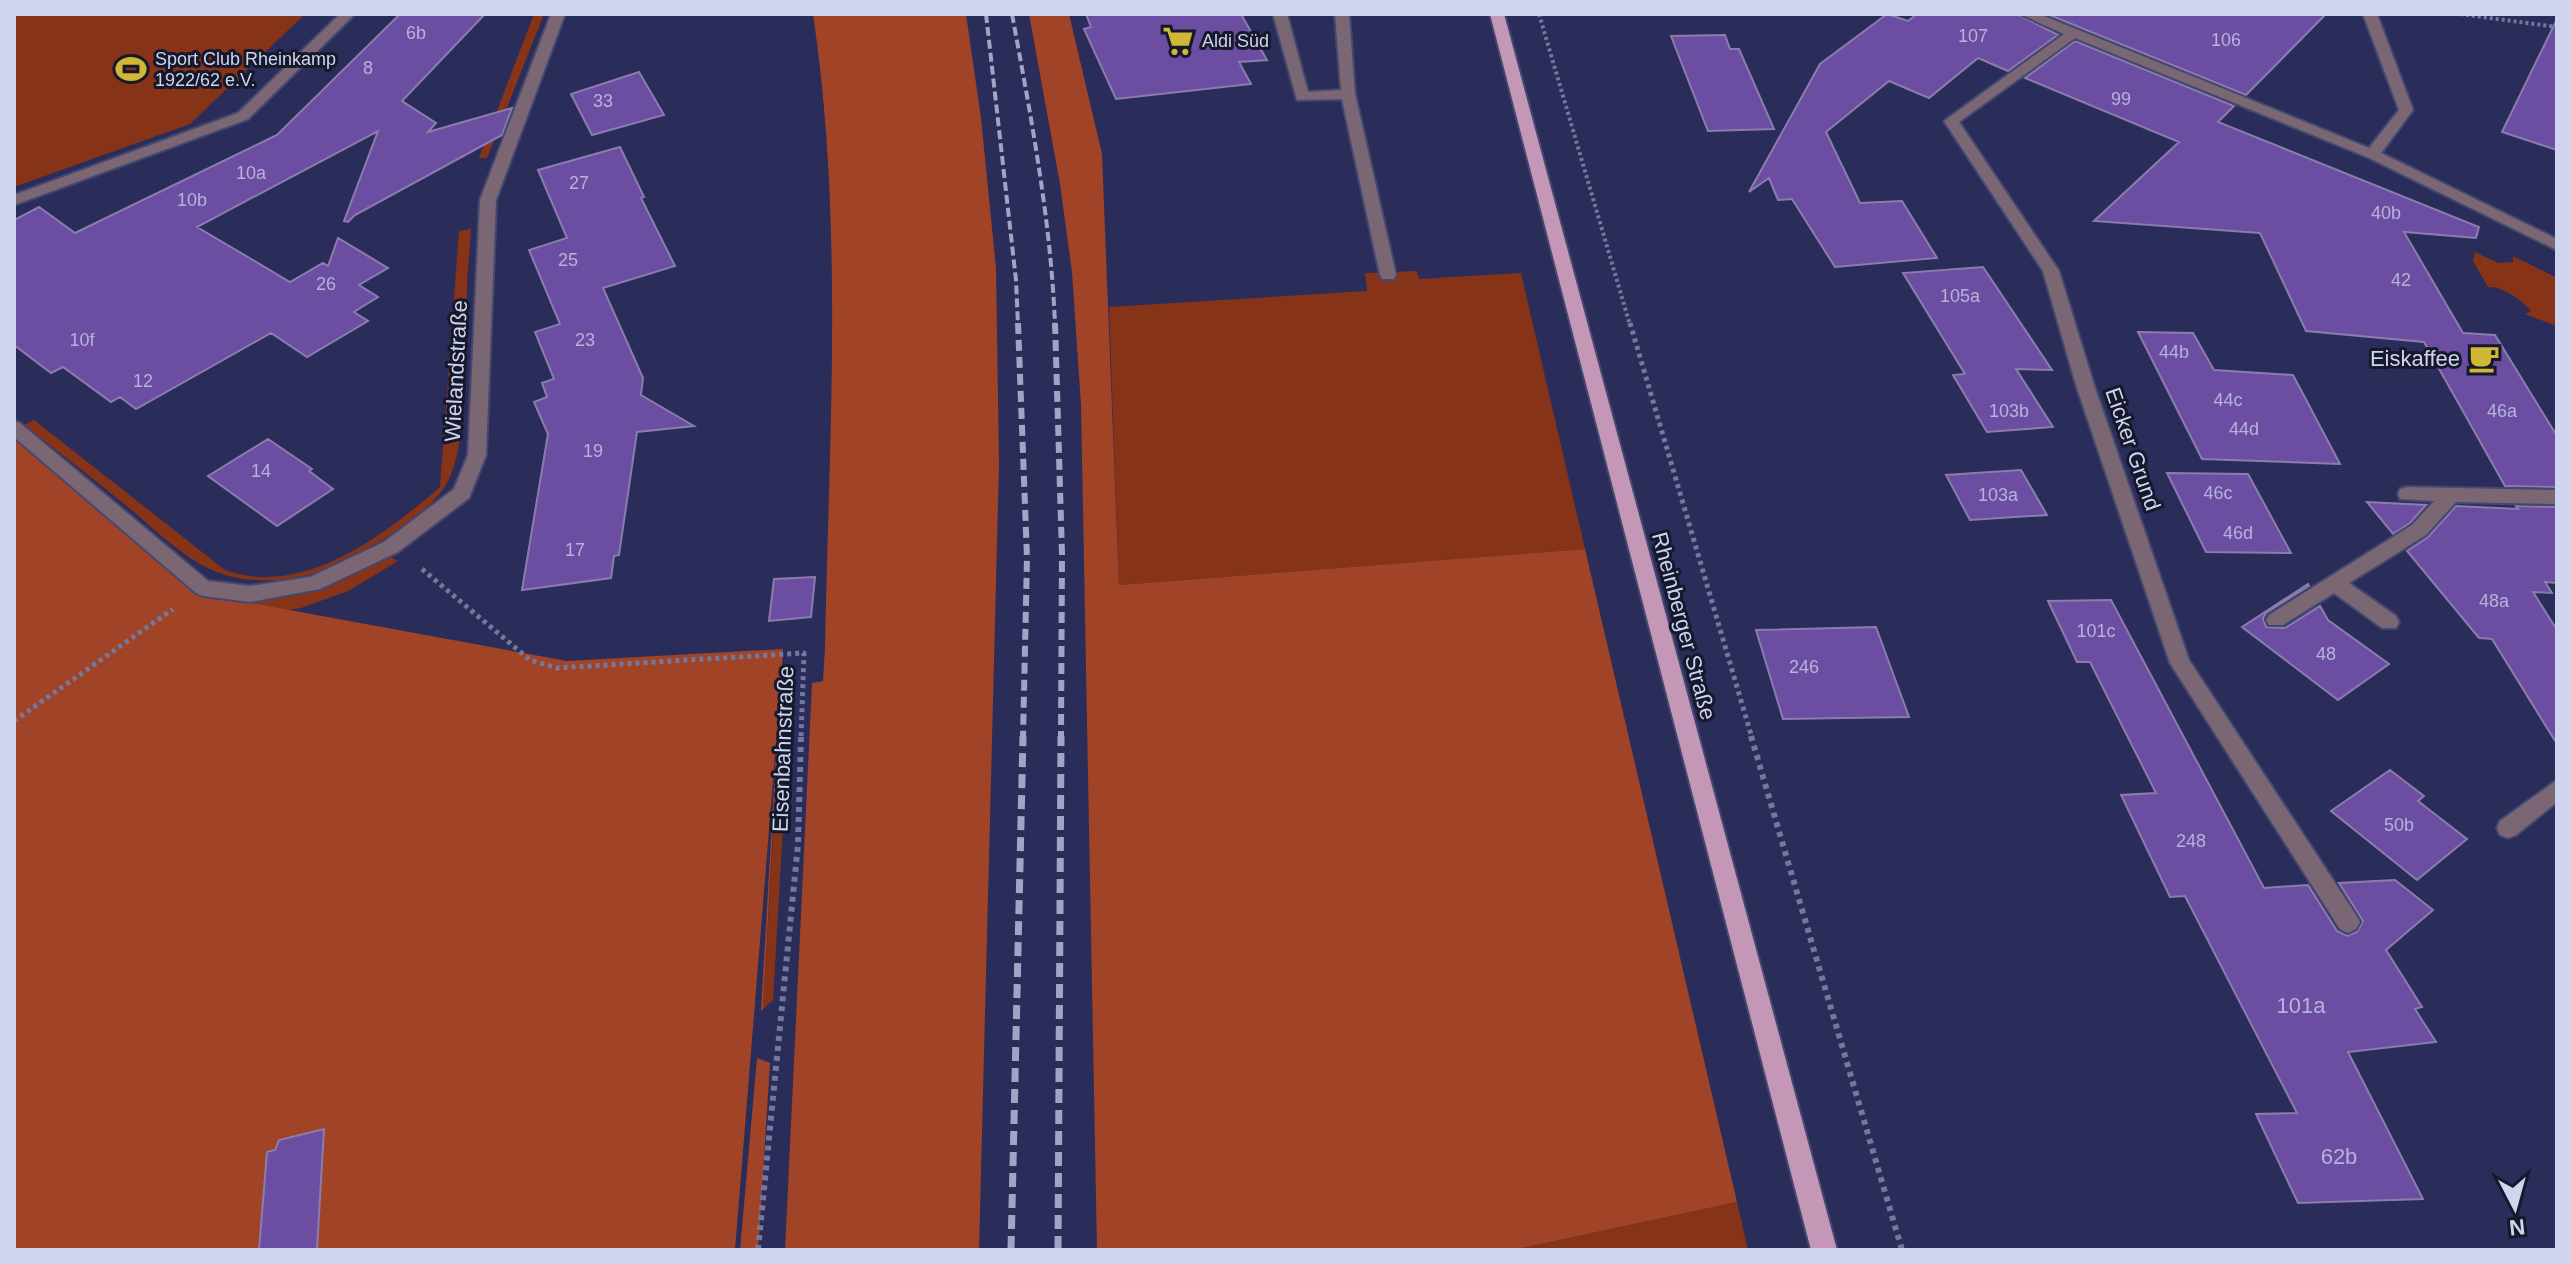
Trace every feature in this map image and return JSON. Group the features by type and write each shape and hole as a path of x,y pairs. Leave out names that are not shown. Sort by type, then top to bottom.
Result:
{"main road":[{"name":"Rheinberger Straße","path":"1497,14 1824,1250"}],"street":[{"path":"14,200 243,116 348,14"},
{"name":"Wielandstraße","path":"203,588 250,594 313,584 391,547 462,493 477,455 488,200 558,14"},
{"path":"1280,14 1302,97 1348,94"},
{"path":"1342,14 1348,94 1388,275"},
{"path":"2027,14 2372,154 2557,245"},
{"path":"2370,14 2406,110 2372,154"},
{"name":"Eicker Grund","path":"2074,33 1951,121 2051,271 2085,385 2180,663 2348,922"},
{"path":"14,427 203,588"},
{"path":"2407,494 2557,497"},
{"path":"2276,620 2419,530 2451,495"},
{"path":"2336,584 2389,622"},
{"path":"2508,828 2557,789"}],"path":[{"path":"1539,14 1902,1250"},
{"path":"2460,14 2557,27"},
{"name":"Eisenbahnstraße","path":"391,547 530,660 557,668 804,653 798,844 758,1250"},
{"path":"14,721 203,588"}],"shaded area":[{"name":"Sport Club Rheinkamp 1922/62 e.V.","path":"14,14 305,14 190,124 14,187"},
{"path":"534,14 544,14 487,158 479,158"},
{"path":"813,14 966,14 981,118 996,268 999,465 979,1250 785,1250 812,683 823,681 825,647 831,409 829,171"},
{"path":"1029,14 1069,14 1102,154 1119,585 1585,549 1737,1202 1512,1250 1097,1250 1081,405 1072,272 1060,184"},
{"path":"471,229 463,421 453,470 435,499 412,520 373,546 332,567 300,577 266,581 217,572 171,544 24,425 34,420 225,570 254,576 283,576 312,569 340,557 393,525 440,487 459,231"},
{"path":"2475,252 2498,263 2513,262 2513,256 2557,278 2557,326 2525,314 2531,311 2517,298 2488,287 2473,261"},
{"path":"1417,271 1419,279 1521,273 1585,549 1119,585 1109,307 1367,291 1365,273"},
{"path":"14,429 230,599 567,661 783,649 763,1009 761,1011 778,718 735,1250 14,1250"},
{"path":"14,457 197,587 322,587 387,555 398,561 348,591 301,608 267,613 218,611"},
{"path":"782,684 788,684 791,689 773,1000 763,1009"},
{"path":"757,1058 770,1063 758,1250 740,1250"},
{"path":"1737,1202 1748,1250 1512,1250"}],"building":[{"path":"400,14 485,14 402,101 436,123 428,132 512,108 502,135 355,215 348,222 344,221 378,131 197,227 290,282 323,263 328,266 338,238 388,268 359,285 378,297 354,312 368,321 307,357 271,333 136,409 120,397 111,402 63,367 51,373 14,345 14,220 39,207 75,233 277,135"},
{"path":"1086,14 1241,14 1267,60 1239,62 1251,84 1116,99 1084,29 1091,27"},
{"path":"1887,14 1908,21 1917,14 2017,14 2058,35 2008,71 1978,58 1929,98 1889,81 1826,132 1860,203 1902,201 1937,258 1835,267 1792,199 1778,200 1769,178 1749,192 1820,64"},
{"path":"2047,14 2326,14 2246,95"},
{"path":"2557,19 2557,150 2502,132"},
{"path":"1725,35 1730,49 1739,49 1774,129 1708,131 1671,36"},
{"path":"2075,41 2234,106 2218,122 2479,227 2476,238 2404,232 2463,333 2495,335 2557,436 2557,487 2505,486 2424,342 2306,331 2260,233 2094,221 2179,142 2025,78"},
{"path":"639,72 664,115 592,135 571,94"},
{"path":"620,147 675,266 603,288 643,378 641,395 694,426 637,432 619,555 614,556 611,578 522,590 548,434 534,402 547,397 542,383 554,379 535,332 560,324 529,250 567,238 538,170"},
{"path":"1983,267 2052,370 2016,369 2053,427 1987,432 1953,375 1965,374 1903,273"},
{"path":"2138,332 2193,333 2214,370 2293,375 2340,464 2202,459"},
{"path":"268,439 312,469 309,471 333,489 277,526 208,476"},
{"path":"2021,470 2047,515 1970,520 1946,475"},
{"path":"2167,473 2248,474 2291,553 2206,552"},
{"path":"2367,502 2426,505 2410,523 2393,534"},
{"path":"2456,506 2557,507 2557,583 2545,582 2552,593 2533,592 2557,630 2557,744 2492,639 2479,638 2407,551 2428,537"},
{"path":"815,577 811,617 769,621 774,579"},
{"path":"2308,584 2266,613 2263,618 2266,627 2285,628 2320,606 2328,620 2389,664 2338,700 2242,627"},
{"path":"2111,600 2264,888 2308,885 2337,931 2347,936 2357,932 2363,921 2339,883 2395,880 2433,910 2386,950 2422,1007 2415,1009 2436,1042 2348,1052 2423,1199 2298,1203 2256,1114 2297,1113 2185,896 2170,897 2121,795 2156,793 2090,662 2077,662 2048,601"},
{"path":"1876,627 1909,717 1783,719 1756,630"},
{"path":"2390,770 2424,796 2418,801 2467,839 2417,880 2331,811"},
{"path":"324,1129 317,1250 259,1250 267,1152 275,1150 279,1140"}],"railway":[{"path":"986,14 1016,280 1018,325"},
{"path":"1012,14 1045,208 1055,325"},
{"path":"1018,323 1027,558 1023,738"},
{"path":"1055,323 1062,554 1061,738"},
{"path":"1011,1250 1023,736"},
{"path":"1058,1250 1061,736"}],"place":[{"name":"Aldi Süd","path":"1178,41"},
{"name":"Sport Club Rheinkamp 1922/62 e.V.","path":"131,69"},
{"name":"Eiskaffee","path":"2484,358"}]}
